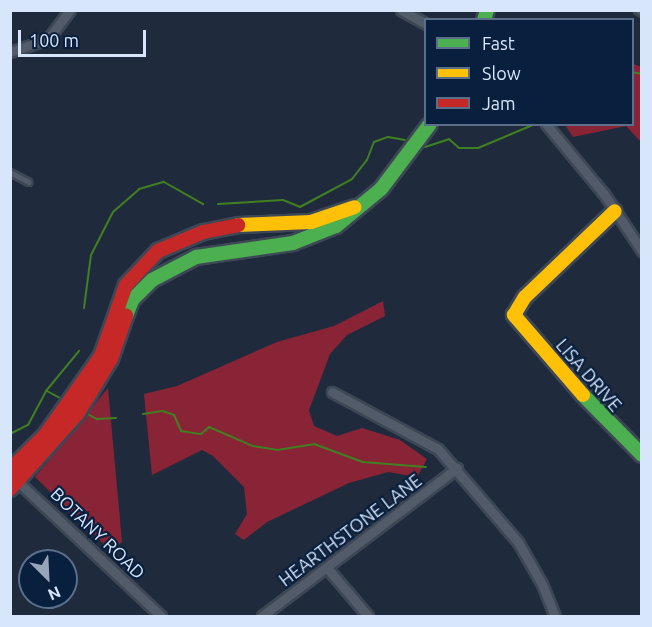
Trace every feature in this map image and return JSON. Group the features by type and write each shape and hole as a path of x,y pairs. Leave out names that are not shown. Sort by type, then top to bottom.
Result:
{"street":[{"path":"10,52 48,39 69,10"},
{"path":"401,10 424,23"},
{"path":"12,479 78,413 111,359 132,300 152,280 183,261 208,254 313,237 336,226 381,189 428,126"},
{"path":"548,126 615,211 642,252"},
{"path":"12,479 104,351 110,322 126,285 158,251 203,232 240,225 311,222 364,202"},
{"name":"LISA DRIVE","path":"615,211 525,297 514,315 613,429 642,455"},
{"path":"332,392 423,439 456,468 518,542 542,584 555,616"},
{"name":"HEARTHSTONE LANE","path":"262,616 328,569 456,468"},
{"name":"BOTANY ROAD","path":"12,479 160,616"},
{"path":"328,569 368,616"}],"lane":[{"path":"638,10 642,13"},
{"path":"10,172 29,182"}],"shaded area":[{"path":"634,64 641,67 641,142 626,126 634,126"},
{"path":"566,126 626,126 573,137"},
{"path":"383,301 385,316 347,335 330,354 309,410 314,426 337,436 362,428 400,440 427,459 417,477 388,472 349,483 267,522 244,540 235,534 247,514 244,487 213,456 202,450 152,475 144,394 177,386 277,342 334,326"},
{"path":"108,388 122,542 110,550 35,477"}],"waterway":[{"path":"634,72 642,74"},
{"path":"425,147 449,139 459,148 478,148 530,126"},
{"path":"218,204 283,200 300,207 352,179 367,160 374,142 388,137 405,140"},
{"path":"84,308 91,255 113,212 139,189 164,182 203,204"},
{"path":"10,434 28,425 46,391 79,351"},
{"path":"47,391 63,400"},
{"path":"143,414 163,411 174,415 181,431 201,434 209,427 253,446 277,450 314,444 363,462 426,467"},
{"path":"86,413 97,419 116,418"}],"traffic: fast":[{"path":"485,18 487,10"},
{"path":"126,316 132,300 152,280 196,257 293,243 336,226 381,189 428,126"},
{"path":"583,395 642,455"}],"traffic: slow":[{"path":"238,225 311,222 355,207"},
{"path":"583,395 514,315 525,297 615,211"}],"traffic: jam":[{"path":"10,470 46,434 101,356 126,285 158,251 203,232 238,225"},
{"path":"10,489 78,413 111,359 126,316"}]}
